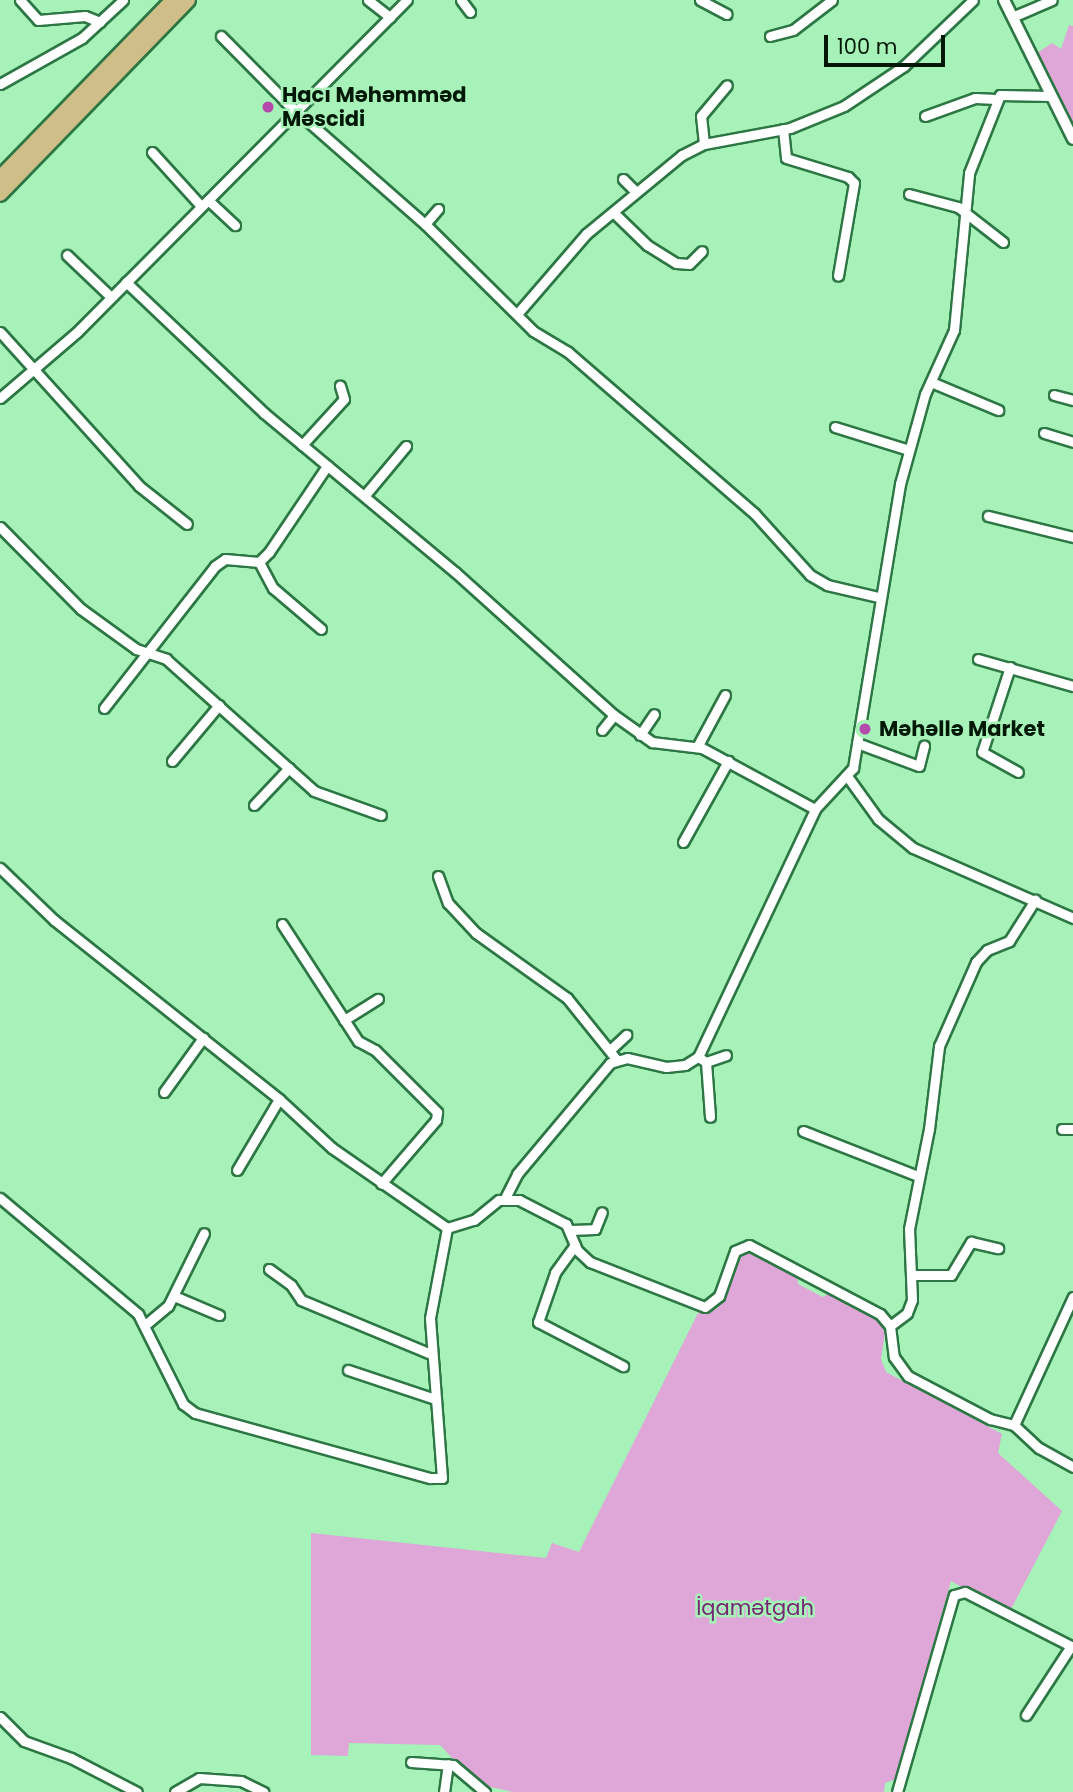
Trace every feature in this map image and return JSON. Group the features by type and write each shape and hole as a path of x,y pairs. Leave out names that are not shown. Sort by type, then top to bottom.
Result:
{"main road":[{"path":"0,178 173,0"},
{"path":"0,194 188,0"}],"street":[{"path":"20,0 38,20 85,16 100,22"},
{"path":"0,84 82,38 122,0"},
{"path":"368,0 390,17"},
{"path":"0,398 36,370 111,297 407,0"},
{"path":"461,0 470,12"},
{"path":"700,0 726,14"},
{"path":"770,36 793,30 832,0"},
{"path":"517,314 586,234 614,213 635,191 704,144 783,129 831,113 878,86 973,0"},
{"path":"1004,0 1073,139"},
{"path":"1012,17 1052,0"},
{"path":"221,36 297,110 425,224 537,335 568,352 745,506 810,575 827,585 878,597"},
{"path":"704,144 701,116 727,85"},
{"path":"925,116 975,98 996,99 1007,92 1036,99 1051,96"},
{"path":"710,1117 702,1060 815,809 847,776 857,743 878,597 909,450 930,382 954,330 963,209 969,173 996,99"},
{"path":"783,129 786,158 848,177 854,183 838,276"},
{"path":"152,152 204,203 235,225"},
{"path":"623,179 635,191"},
{"path":"909,194 963,209 1003,242"},
{"path":"425,224 438,209"},
{"path":"614,213 647,245 676,263 689,264 702,251"},
{"path":"67,255 111,297"},
{"path":"126,282 302,445 365,495 640,735 657,744 696,747 728,761 815,809"},
{"path":"0,332 139,486 187,524"},
{"path":"930,382 998,410"},
{"path":"302,445 344,399 340,386"},
{"path":"1054,395 1073,400"},
{"path":"835,427 909,450"},
{"path":"1044,433 1073,442"},
{"path":"365,495 405,446"},
{"path":"259,562 291,523 297,508 327,466"},
{"path":"988,516 1073,537"},
{"path":"0,527 81,609 136,649 166,659 320,794 381,815"},
{"path":"104,708 215,566 225,559 259,562"},
{"path":"259,562 273,588 321,629"},
{"path":"978,659 1073,686"},
{"path":"1010,667 982,752 1017,772"},
{"path":"696,747 724,695"},
{"path":"172,761 219,705"},
{"path":"640,735 654,714"},
{"path":"602,730 614,715"},
{"path":"857,743 919,766 924,746"},
{"path":"683,842 728,761"},
{"path":"254,804 289,768"},
{"path":"847,776 878,819 912,848 1073,918"},
{"path":"0,868 54,920 279,1099 332,1148 447,1228"},
{"path":"438,876 448,903 476,933 568,998 611,1049 616,1059"},
{"path":"890,1326 910,1307 913,1275 908,1241 942,1038 976,962 987,950 1009,941 1035,900"},
{"path":"282,924 358,1041 375,1050 437,1112 436,1120 381,1184"},
{"path":"344,1020 378,999"},
{"path":"611,1049 626,1035"},
{"path":"164,1093 203,1038"},
{"path":"616,1059 666,1068 726,1055"},
{"path":"447,1228 474,1220 505,1198 517,1174 565,1112 616,1059"},
{"path":"237,1170 279,1099"},
{"path":"1062,1129 1073,1129"},
{"path":"803,1131 918,1176"},
{"path":"0,1198 145,1325 183,1404 195,1413 430,1478 442,1478 431,1354 431,1305 447,1228"},
{"path":"505,1198 556,1217 570,1230 575,1245 590,1262 705,1307 719,1296 735,1251 749,1245 865,1305 890,1326 892,1352 908,1376 990,1419 1014,1425 1039,1448 1073,1467"},
{"path":"570,1230 595,1230 602,1212"},
{"path":"145,1325 161,1314 174,1296 204,1233"},
{"path":"913,1275 951,1275 971,1242 998,1248"},
{"path":"575,1245 555,1273 539,1325 623,1366"},
{"path":"269,1269 291,1284 301,1300 431,1354"},
{"path":"174,1296 219,1315"},
{"path":"1014,1425 1073,1297"},
{"path":"348,1370 435,1399"},
{"path":"897,1792 954,1595 965,1592 1072,1647 1026,1715"},
{"path":"0,1717 24,1741 71,1758 137,1792"},
{"path":"411,1762 448,1764 485,1792"},
{"path":"444,1792 448,1764"},
{"path":"175,1792 203,1778 241,1781 264,1792"}],"green space":[{"path":"1069,25 1073,26 1073,129 1036,54 1052,43 1061,49"},
{"name":"İqamətgah","path":"745,1249 797,1276 798,1284 823,1297 830,1293 879,1320 885,1333 881,1359 886,1372 1002,1434 998,1453 1062,1511 1009,1613 951,1581 896,1779 885,1783 884,1792 513,1792 477,1784 440,1745 349,1743 348,1756 311,1755 311,1533 546,1558 552,1543 579,1552 698,1313 717,1309"}],"place":[{"name":"Hacı Məhəmməd Məscidi","path":"268,107"},
{"name":"Məhəllə Market","path":"865,729"}]}
